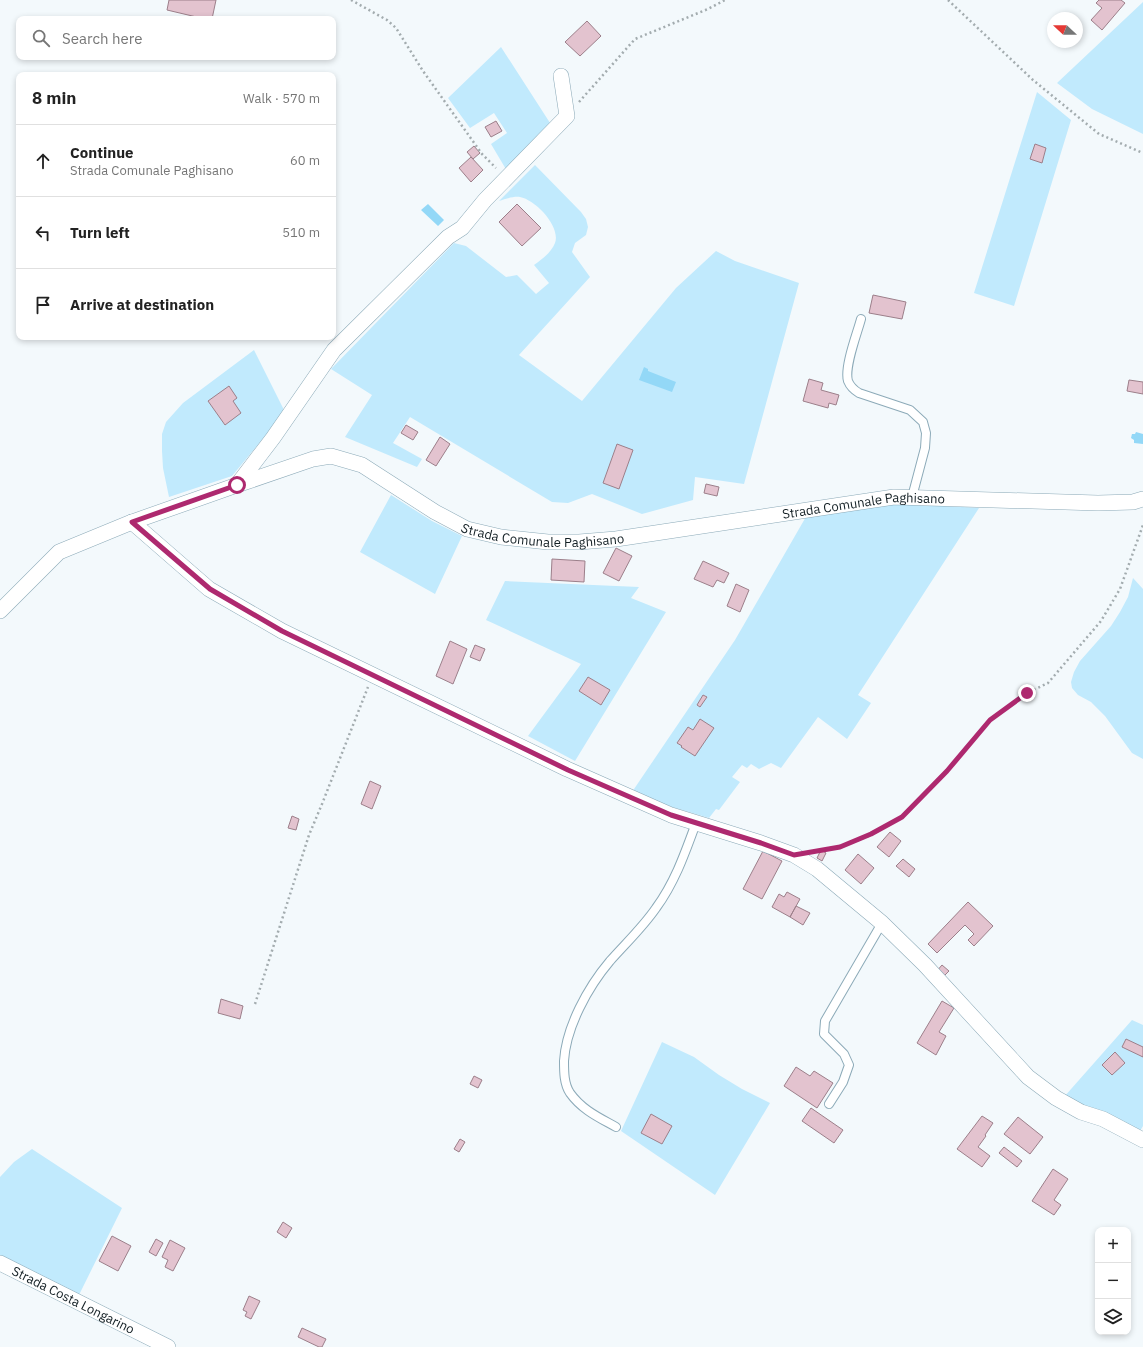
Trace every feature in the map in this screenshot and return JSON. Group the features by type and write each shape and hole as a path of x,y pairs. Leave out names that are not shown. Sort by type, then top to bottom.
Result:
{"street":[{"path":"237,485 273,438 334,350 448,237 462,228 486,200 567,116 561,76"},
{"name":"Strada Comunale Paghisano","path":"0,611 58,552 132,522 237,485 313,459 331,456 362,465 435,512 467,529 501,537 548,542 579,542 616,539 894,497 1098,504 1133,502 1143,499"},
{"path":"132,522 210,589 282,631 568,770 671,815 761,843 794,855 817,869 882,924 925,965 1028,1077 1056,1098 1081,1112 1103,1119 1143,1140"},
{"name":"Strada Costa Longarino","path":"0,1263 168,1347"}],"lane":[{"path":"861,319 848,369 848,382 854,390 859,393 910,410 920,418 925,427 926,448 912,497"},
{"path":"616,1127 584,1108 569,1092 565,1084 564,1070 564,1055 567,1039 577,1013 591,988 609,962 647,920 672,883 696,823"},
{"path":"829,1104 843,1082 849,1065 844,1054 824,1034 825,1021 882,924"}],"path":[{"path":"351,0 387,20 396,28 419,66 460,124 482,154 506,179"},
{"path":"567,116 635,39 708,9 725,0"},
{"path":"948,0 1033,80 1098,134 1143,154"},
{"path":"794,855 840,847 871,834 902,817 947,771 990,720 1027,693 1048,683 1101,621 1120,590 1143,526"},
{"path":"255,1004 309,835 373,675"}],"shaded area":[{"path":"1143,2 1143,134 1092,109 1057,83"},
{"path":"501,47 552,126 507,171 491,144 507,133 494,113 470,128 448,98"},
{"path":"1037,92 1071,120 1014,306 974,293"},
{"path":"535,165 586,219 588,227 586,235 575,243 572,252 590,277 519,355 582,401 676,288 716,251 735,261 799,283 744,484 695,477 693,500 642,514 592,494 568,503 552,502 410,417 393,443 422,459 417,467 345,437 372,395 331,369 454,243 466,246 506,277 517,275 536,294 549,283 534,265 549,253 555,243 556,237 551,222 540,209 526,199 515,197 499,201"},
{"path":"428,204 444,220 438,226 421,210"},
{"path":"254,350 285,412 232,476 169,497 163,468 162,451 162,434 166,422 183,403"},
{"path":"644,367 648,369 648,371 676,382 672,392 639,380"},
{"path":"1136,432 1143,434 1143,444 1134,443 1134,440 1131,438 1132,434 1135,434"},
{"path":"391,495 432,521 462,536 435,594 360,552"},
{"path":"895,503 979,508 858,695 871,703 847,739 818,717 781,768 771,763 759,769 751,764 747,768 742,765 732,777 740,782 719,810 716,809 709,818 672,807 632,792 735,640 807,515"},
{"path":"1133,578 1143,589 1143,759 1132,753 1105,716 1091,702 1078,695 1072,688 1071,682 1080,661 1111,626 1120,612 1128,597"},
{"path":"505,581 639,587 631,598 666,612 575,761 528,736 581,664 486,620"},
{"path":"1132,1020 1143,1025 1143,1126 1140,1131 1113,1117 1064,1097"},
{"path":"662,1042 694,1057 742,1089 770,1103 715,1195 621,1131"},
{"path":"32,1149 122,1208 78,1297 0,1257 0,1177 14,1162"}],"building":[{"path":"169,0 216,0 213,16 192,16 167,10"},
{"path":"1099,0 1121,0 1125,3 1102,30 1091,20 1102,8 1096,3"},
{"path":"587,21 601,36 580,56 565,42"},
{"path":"496,121 502,131 491,137 485,127"},
{"path":"1035,144 1046,148 1042,163 1030,159"},
{"path":"474,146 480,153 473,159 467,152"},
{"path":"471,157 483,170 471,182 459,168"},
{"path":"517,204 541,228 522,246 499,222"},
{"path":"873,295 906,302 902,319 869,313"},
{"path":"809,379 823,383 821,390 839,395 836,405 829,403 828,408 803,401"},
{"path":"1129,380 1143,382 1143,394 1127,391"},
{"path":"229,386 237,398 233,401 241,413 225,425 208,401"},
{"path":"406,425 418,432 413,440 401,433"},
{"path":"440,437 450,444 436,466 426,460"},
{"path":"617,444 633,450 619,489 603,483"},
{"path":"706,484 719,487 717,496 704,493"},
{"path":"616,548 632,556 619,581 603,573"},
{"path":"552,559 585,561 584,582 551,580"},
{"path":"703,561 729,573 724,583 717,580 713,587 694,579"},
{"path":"736,584 749,590 740,612 727,606"},
{"path":"450,641 467,649 453,684 436,676"},
{"path":"475,645 485,649 480,661 470,657"},
{"path":"588,677 610,690 601,705 579,691"},
{"path":"703,695 707,697 700,707 697,705"},
{"path":"700,719 714,728 695,756 677,743 688,727 693,730"},
{"path":"370,781 381,786 372,809 361,804"},
{"path":"292,816 299,819 296,830 288,828"},
{"path":"890,832 901,841 889,857 877,847"},
{"path":"821,850 826,853 822,861 817,858"},
{"path":"763,851 782,861 762,899 743,889"},
{"path":"858,854 874,868 861,884 845,870"},
{"path":"903,859 915,869 909,877 896,866"},
{"path":"787,892 800,899 790,917 772,907 779,894 784,897"},
{"path":"968,902 993,926 974,946 968,940 974,934 965,925 937,953 928,944"},
{"path":"796,906 810,913 803,925 790,917"},
{"path":"942,965 949,971 942,978 936,972"},
{"path":"221,999 243,1006 240,1019 218,1013"},
{"path":"942,1001 954,1008 939,1032 946,1036 936,1055 917,1043"},
{"path":"1126,1039 1143,1047 1143,1057 1122,1047"},
{"path":"1115,1052 1125,1063 1112,1075 1102,1065"},
{"path":"796,1067 810,1076 814,1071 833,1083 817,1108 784,1086"},
{"path":"474,1076 482,1080 478,1088 470,1084"},
{"path":"811,1108 843,1130 834,1143 802,1121"},
{"path":"651,1114 672,1126 662,1144 641,1133"},
{"path":"982,1116 993,1123 978,1147 990,1156 982,1167 957,1149"},
{"path":"1018,1117 1043,1137 1030,1154 1004,1134"},
{"path":"460,1139 465,1142 459,1152 454,1149"},
{"path":"1004,1147 1022,1161 1017,1167 999,1153"},
{"path":"1053,1169 1068,1179 1054,1200 1061,1205 1054,1215 1032,1201"},
{"path":"283,1222 292,1228 286,1238 277,1232"},
{"path":"112,1236 131,1246 118,1271 99,1261"},
{"path":"156,1239 163,1243 156,1256 149,1252"},
{"path":"170,1240 185,1248 173,1271 165,1267 168,1260 162,1257"},
{"path":"249,1296 260,1301 251,1319 245,1316 247,1312 243,1310"},
{"path":"302,1328 326,1339 322,1347 298,1337"}],"route":[{"path":"237,485 132,522 210,589 282,631 568,770 671,815 761,843 794,855 840,847 871,834 902,817 947,771 990,720 1027,693"}]}
